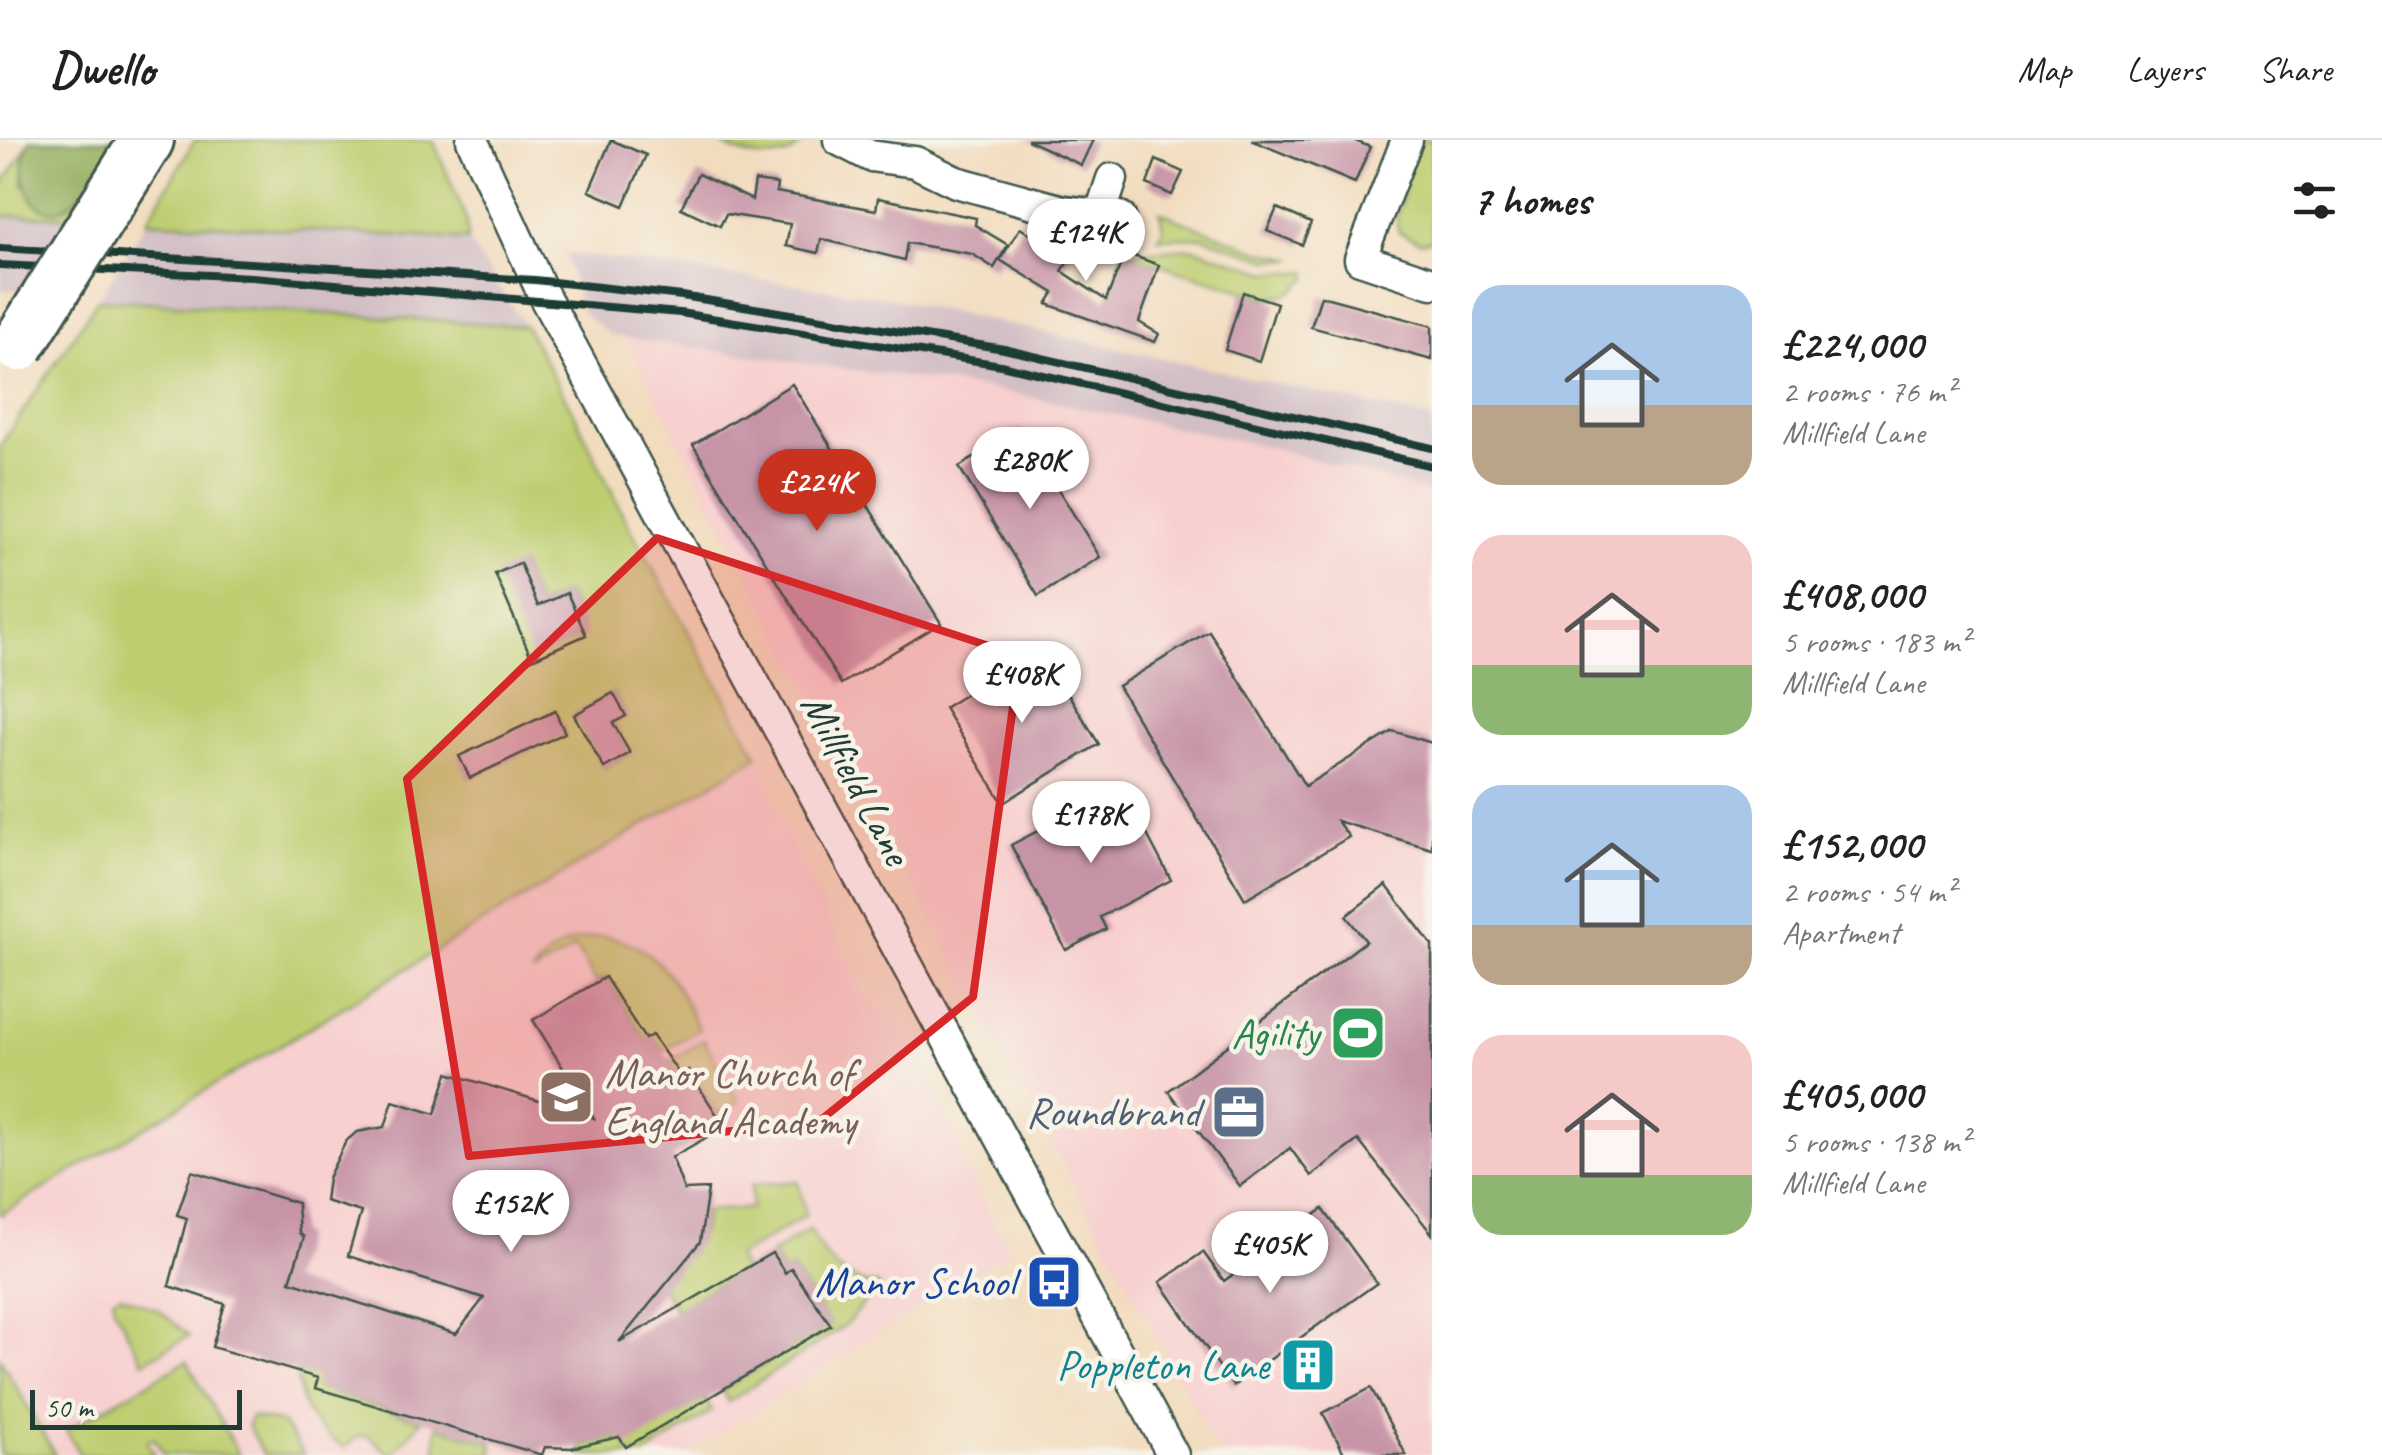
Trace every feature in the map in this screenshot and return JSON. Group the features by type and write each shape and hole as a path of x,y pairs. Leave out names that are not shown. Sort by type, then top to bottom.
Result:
{"highway":[{"path":"9,359 147,140"}],"street":[{"name":"Millfield Lane","path":"472,140 544,298 1174,1455"},
{"path":"840,140 848,148 915,162 956,182 1062,211 1110,216 1112,179"},
{"path":"1407,140 1360,259 1432,283"}],"highlighted area":[{"path":"657,538 1020,656 973,997 817,1123 469,1156 407,779"}],"shaded area":[{"path":"0,216 79,216 30,290 0,290"},
{"path":"147,221 468,240 525,326 98,299"},
{"path":"565,253 885,297 1408,413 1432,420 1432,493 1274,448 991,389 611,336 582,312"},
{"path":"625,338 991,389 1274,448 1432,493 1432,1455 1220,1455 855,779"},
{"name":"Manor Church of England Academy","path":"758,756 777,812 868,1000 904,1029 994,1223 1012,1250 687,1455 0,1455 0,1215"}],"green space":[{"path":"30,140 124,140 84,192 54,211 44,209 29,192 24,166"},
{"path":"195,140 433,140 466,218 468,240 147,221"},
{"path":"714,140 804,140 785,155 760,157 735,151"},
{"path":"1422,140 1432,140 1432,240 1420,242 1399,232 1397,218 1403,178"},
{"path":"24,151 23,185 84,192 79,216 0,216 0,189"},
{"path":"1160,212 1259,251 1295,259 1269,260 1203,237 1158,238 1163,231"},
{"path":"1193,248 1268,272 1307,272 1308,278 1289,294 1268,298 1123,253"},
{"path":"98,299 525,326 576,417 622,513 758,756 0,1215 0,446","holes":["520,564 538,606 567,593 585,635 532,658","613,693 626,715 613,723 630,753 604,768 574,715","555,712 565,733 469,778 460,756"]},
{"path":"603,936 622,940 652,957 673,981 699,1029 663,1050 652,1036 645,1039 606,977 596,982 576,948 533,973 546,957 563,946"},
{"path":"704,1040 739,1102 717,1114 689,1070 679,1075 670,1061"},
{"path":"798,1181 806,1215 737,1257 743,1270 675,1310 658,1280 691,1252 701,1234 706,1211 752,1208 751,1185"},
{"path":"810,1229 836,1268 855,1279 878,1285 847,1324 728,1402 722,1390 830,1325 792,1268 785,1273 772,1253"},
{"path":"120,1295 159,1310 189,1336 143,1362 114,1307 113,1298"},
{"path":"0,1358 55,1455 0,1455"},
{"path":"187,1361 239,1455 164,1455 154,1438 147,1442 155,1455 80,1455 66,1430"},
{"path":"297,1362 321,1369 316,1388 421,1421 391,1455 368,1436 358,1436 344,1448 307,1413 299,1391"},
{"path":"706,1399 712,1411 645,1455 581,1455 581,1446 619,1437"},
{"path":"251,1417 282,1423 304,1455 264,1455 247,1425"},
{"path":"437,1426 492,1443 493,1455 436,1455"}],"building":[{"path":"611,140 646,155 624,206 589,191"},
{"path":"1027,140 1093,140 1081,165"},
{"path":"1251,140 1353,140 1370,147 1355,183"},
{"path":"1156,160 1183,172 1172,195 1147,184"},
{"path":"698,174 752,200 755,181 777,184 776,192 876,210 878,198 976,218 975,225 1008,245 994,268 972,254 907,243 904,260 821,239 818,253 786,246 790,224 726,214 720,226 681,208"},
{"path":"1277,208 1311,223 1302,245 1267,231"},
{"path":"1020,228 1051,247 1056,238 1075,250 1062,271 1106,300 1131,239 1131,255 1159,265 1139,322 1159,334 1155,342 1047,304 1054,293 1000,260"},
{"path":"1243,292 1277,303 1259,361 1225,350"},
{"path":"1321,296 1432,326 1432,360 1311,327"},
{"path":"792,384 941,623 841,684 693,445"},
{"path":"1021,429 1100,557 1038,596 959,467"},
{"path":"520,563 538,606 567,593 586,635 532,659 495,574"},
{"path":"1209,631 1305,786 1393,731 1432,743 1432,849 1337,821 1349,837 1245,899 1118,686"},
{"path":"1040,648 1099,744 1003,803 944,708"},
{"path":"613,693 626,716 613,723 630,753 604,768 574,715"},
{"path":"555,711 565,733 470,778 459,756"},
{"path":"1122,787 1171,880 1100,917 1106,929 1066,950 1011,845"},
{"path":"1386,885 1432,945 1432,1234 1358,1140 1311,1176 1290,1148 1240,1186 1168,1091 1366,941 1346,916"},
{"path":"605,977 645,1039 652,1035 680,1075 688,1070 725,1127 672,1157 684,1190 708,1189 700,1242 619,1342 772,1253 785,1273 791,1268 831,1325 626,1447 619,1437 571,1448 545,1447 542,1455 315,1388 318,1378 212,1347 225,1304 169,1286 187,1218 177,1215 192,1171 297,1203 299,1233 304,1237 290,1281 456,1334 484,1298 348,1256 361,1212 325,1201 328,1178 346,1141 357,1132 385,1127 393,1101 435,1114 448,1073 594,1118 533,1020"},
{"path":"1323,1209 1377,1283 1233,1386 1160,1282 1203,1252 1224,1281"},
{"path":"1371,1388 1406,1455 1345,1455 1323,1413"}],"railway":[{"path":"0,248 535,280 682,296 1004,349 1432,448"},
{"path":"0,265 252,277 680,313 1001,365 1432,466"}],"place":[{"name":"Agility","path":"1358,1033"},
{"name":"Manor Church of England Academy","path":"566,1097"},
{"name":"Roundbrand","path":"1239,1112"},
{"name":"Manor School","path":"1054,1282"},
{"name":"Poppleton Lane","path":"1308,1365"}]}
